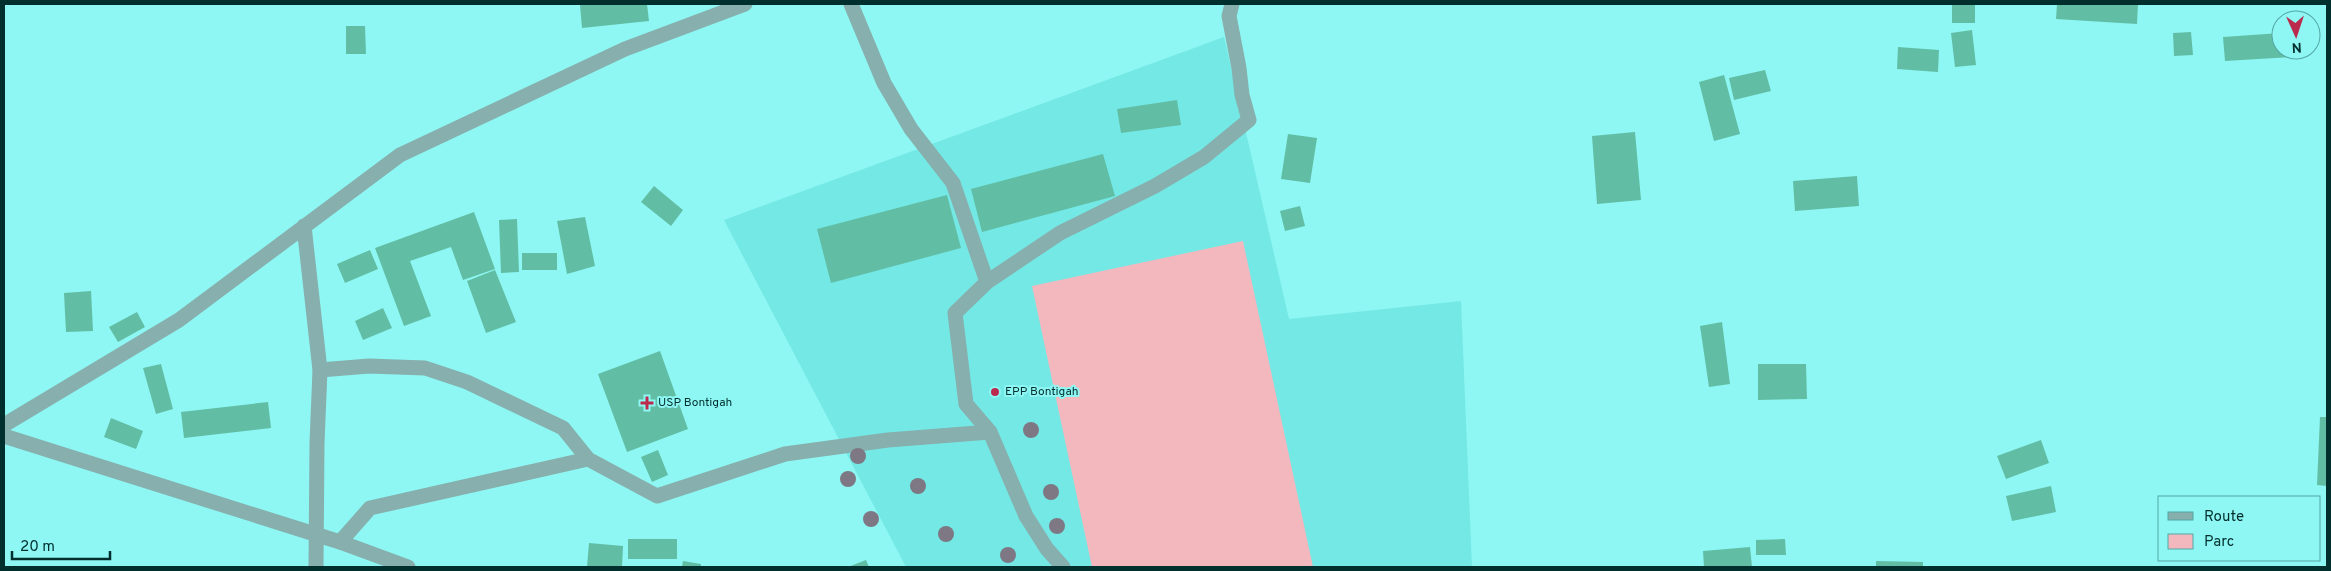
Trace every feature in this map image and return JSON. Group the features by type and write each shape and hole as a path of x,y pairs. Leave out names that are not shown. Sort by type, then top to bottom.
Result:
{"street":[{"path":"4,425 179,320 400,155 625,50 745,4"},
{"path":"851,4 889,91 911,130 952,183 987,282"},
{"path":"1063,567 1046,549 1026,516 990,432 966,404 955,313 987,282 1060,233 1155,186 1204,158 1249,120 1242,95 1229,16 1232,4"},
{"path":"304,226 320,370 317,443 316,567"},
{"path":"320,370 369,366 425,368 467,382 563,428 588,459 657,496 785,454 888,440 990,432"},
{"path":"4,436 316,534 408,567"},
{"path":"340,542 370,508 588,459"}],"shaded area":[{"path":"1224,37 1289,319 1461,301 1472,567 906,567 724,220"}],"green space":[{"path":"1243,241 1313,567 1092,567 1032,286"}],"building":[{"path":"647,4 649,21 582,28 580,5"},
{"path":"1952,4 1975,4 1975,23 1952,23"},
{"path":"2057,4 2138,4 2137,24 2056,19"},
{"path":"346,26 365,26 366,54 346,54"},
{"path":"1972,30 1976,65 1955,67 1951,33"},
{"path":"2191,32 2193,55 2174,56 2173,33"},
{"path":"2271,34 2271,58 2225,61 2223,37"},
{"path":"1898,47 1939,50 1938,72 1897,69"},
{"path":"1765,70 1771,91 1734,100 1729,78"},
{"path":"1724,75 1740,134 1714,141 1699,82"},
{"path":"1177,100 1181,125 1121,133 1117,109"},
{"path":"1635,132 1641,200 1597,204 1592,136"},
{"path":"1288,134 1317,138 1310,183 1281,179"},
{"path":"1103,154 1115,196 982,232 971,189"},
{"path":"1857,176 1859,206 1795,211 1793,181"},
{"path":"654,186 683,210 671,226 641,202"},
{"path":"947,195 961,248 831,283 817,229"},
{"path":"1300,206 1305,226 1285,231 1280,211"},
{"path":"474,212 495,269 463,280 451,247 410,261 431,316 404,326 375,248"},
{"path":"585,217 595,266 567,274 557,221"},
{"path":"517,219 519,272 501,273 499,220"},
{"path":"370,250 378,269 345,283 337,264"},
{"path":"522,253 557,253 557,270 522,270"},
{"path":"495,270 516,322 486,333 467,281"},
{"path":"91,291 93,331 66,332 64,293"},
{"path":"383,308 392,328 363,340 355,321"},
{"path":"137,312 145,327 118,342 109,327"},
{"path":"1722,322 1730,384 1709,387 1700,326"},
{"path":"660,351 688,429 627,452 598,374"},
{"path":"161,364 173,409 156,414 143,368"},
{"path":"1758,364 1806,364 1807,399 1758,400"},
{"path":"268,402 271,428 184,438 181,412"},
{"path":"2320,417 2327,417 2327,486 2317,485"},
{"path":"111,418 143,431 136,449 104,437"},
{"path":"2041,440 2049,463 2006,479 1997,456"},
{"path":"658,450 668,475 652,482 641,457"},
{"path":"2051,486 2056,512 2012,521 2006,496"},
{"path":"628,539 677,539 677,559 628,559"},
{"path":"1785,539 1786,555 1756,555 1756,540"},
{"path":"589,543 623,546 622,567 587,567"},
{"path":"1750,547 1752,567 1704,567 1703,551"},
{"path":"866,560 869,567 848,567"},
{"path":"683,561 701,564 701,567 682,567"},
{"path":"1876,561 1923,562 1923,567 1876,567"}],"place":[{"name":"EPP Bontigah","path":"995,392"},
{"name":"USP Bontigah","path":"647,403"}]}
